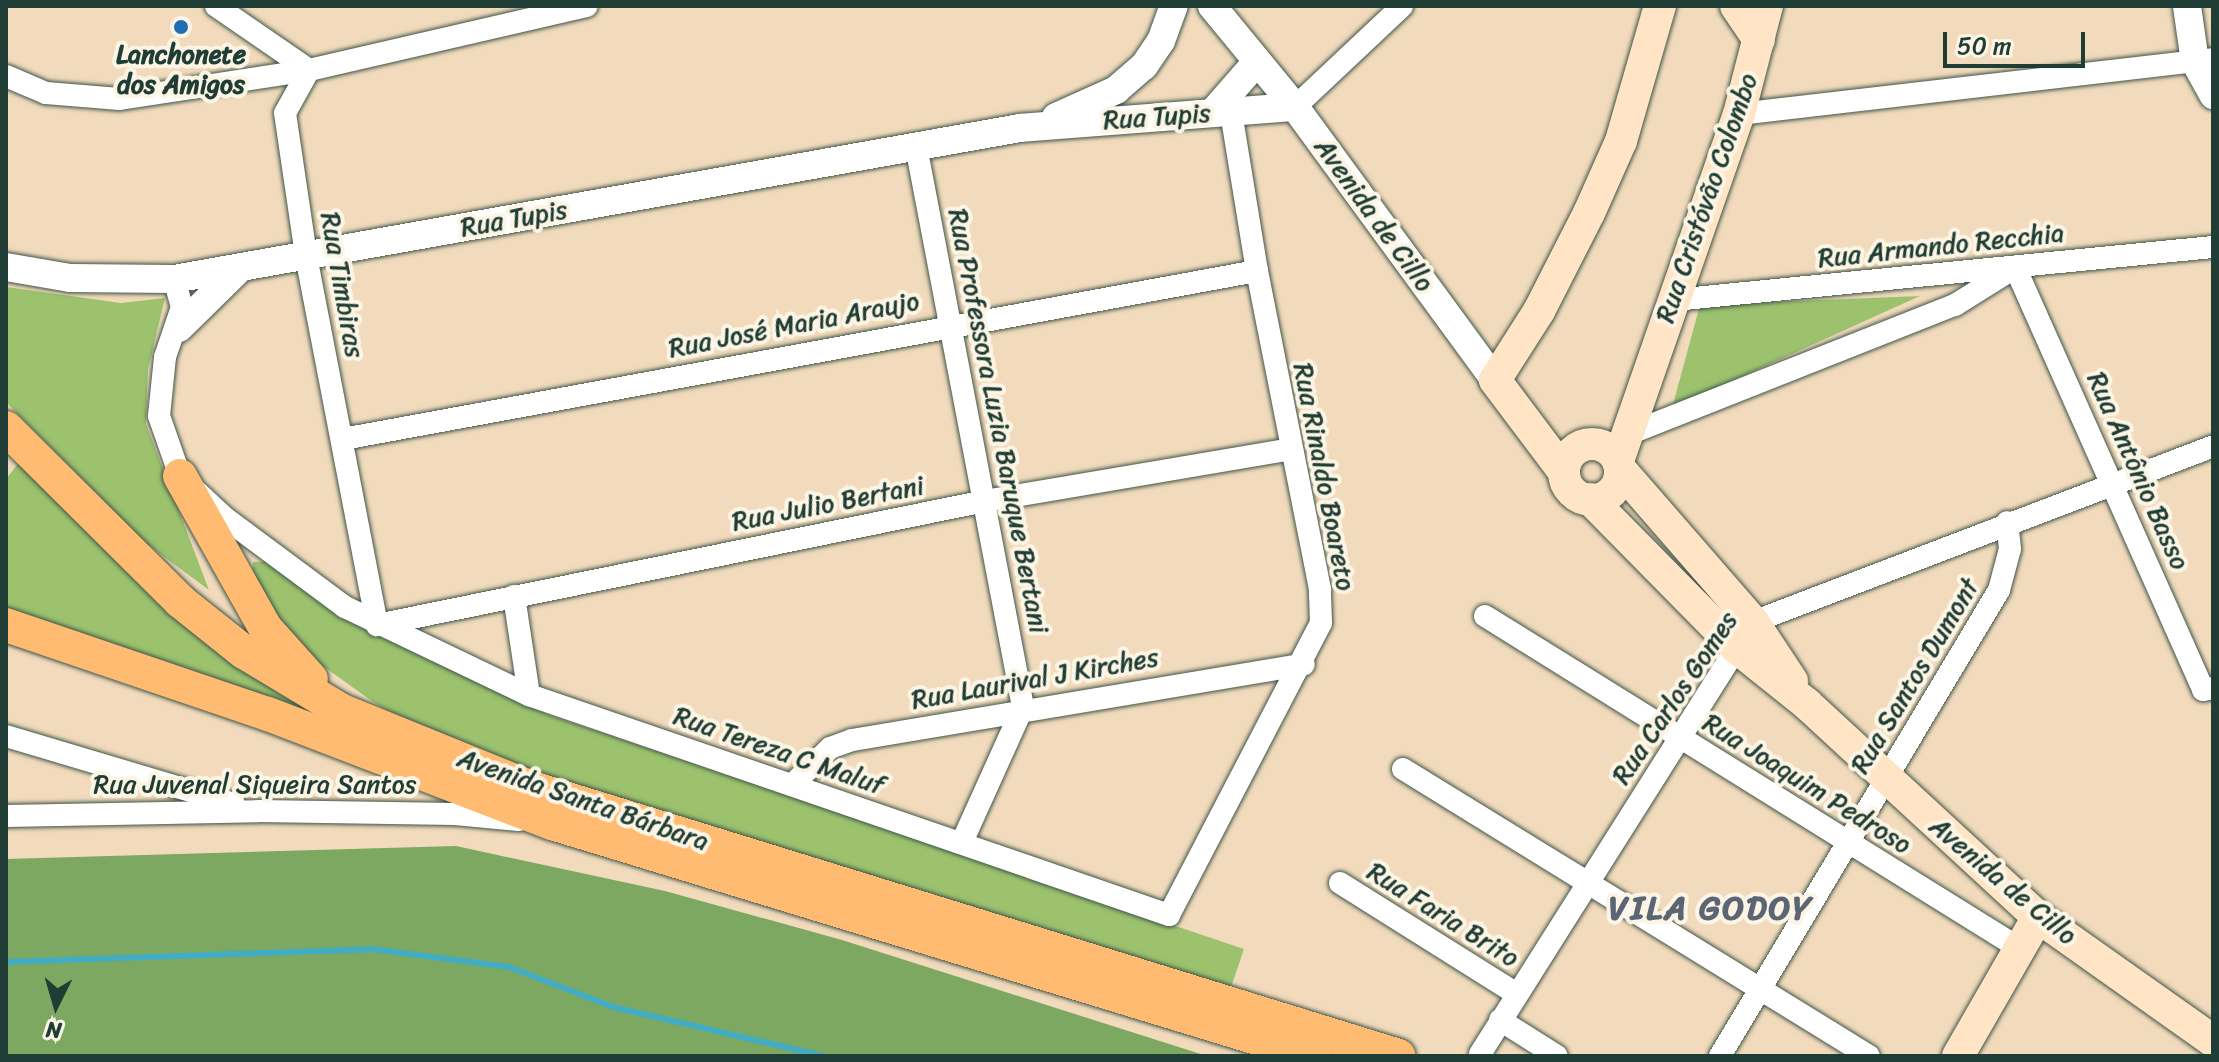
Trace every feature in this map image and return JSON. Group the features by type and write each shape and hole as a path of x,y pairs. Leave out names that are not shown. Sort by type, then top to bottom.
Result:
{"main road":[{"path":"1495,380 1539,311 1589,213 1621,141 1660,6"},
{"path":"1736,6 1759,40"},
{"name":"Rua Cristóvão Colombo","path":"1609,451 1640,388 1674,300 1739,114 1767,6"},
{"name":"Avenida de Cillo","path":"1495,380 1564,472 1569,488 1590,499 1745,635"},
{"path":"1531,429 1609,451"},
{"name":"Avenida Santa Bárbara","path":"10,442 180,601 244,652 342,711 532,788 1230,1015"},
{"path":"1564,472 1570,454 1609,451"},
{"path":"1590,499 1608,494 1609,451"},
{"name":"Avenida de Cillo","path":"1609,451 1745,635 1807,704 2038,917 2213,1041"},
{"path":"180,476 266,629 342,711"},
{"name":"Avenida Santa Bárbara","path":"6,625 268,714 552,823 1230,1015"},
{"path":"6,638 143,674"},
{"path":"1958,1056 2038,917"},
{"path":"1230,1015 1316,1056"},
{"path":"1230,1015 1399,1056"}],"street":[{"path":"216,6 309,70"},
{"path":"475,30 477,6"},
{"path":"6,76 46,93 82,100 120,99 309,70 475,30 538,10 587,6"},
{"name":"Rua Tupis","path":"1020,128 1075,111 1116,90 1161,41 1174,6"},
{"name":"Avenida de Cillo","path":"1212,6 1255,64 1295,107 1495,380"},
{"path":"1295,107 1402,6"},
{"path":"2187,6 2213,95"},
{"path":"1739,114 2204,61"},
{"path":"1222,112 1255,64"},
{"name":"Rua Timbiras","path":"309,70 285,113 306,256 377,625"},
{"path":"1115,121 1116,90"},
{"name":"Rua Tupis","path":"6,267 70,278 174,279 1020,128 1295,107"},
{"name":"Rua Rinaldo Boareto","path":"1169,915 1304,664 1321,623 1320,589 1222,112"},
{"name":"Rua Professora Luzia Baruque Bertani","path":"916,146 1023,707"},
{"name":"Rua Armando Recchia","path":"1674,300 2213,247"},
{"path":"1609,451 1955,305 2015,267"},
{"name":"Rua Antônio Basso","path":"2015,267 2203,690 2213,688"},
{"path":"180,476 159,416 165,357 179,328 238,270"},
{"name":"Rua José Maria Araujo","path":"343,439 952,324 1257,271"},
{"path":"174,279 181,299 179,328"},
{"name":"Rua Carlos Gomes","path":"1480,1054 1745,635 2007,522 2213,446"},
{"name":"Rua Julio Bertani","path":"377,625 985,501 1291,449"},
{"name":"Rua Tereza C Maluf","path":"180,476 306,581 377,625 529,695 1169,915"},
{"name":"Rua Santos Dumont","path":"1720,1056 1999,590 2009,560 2007,522"},
{"path":"514,596 529,695"},
{"name":"Rua Joaquim Pedroso","path":"1485,616 2019,948"},
{"name":"Rua Laurival J Kirches","path":"792,785 830,748 852,740 1023,707 1304,664"},
{"path":"962,842 1023,707"},
{"path":"6,736 258,811"},
{"path":"1403,769 1869,1056"},
{"name":"Rua Juvenal Siqueira Santos","path":"6,816 258,811 455,814 552,823"},
{"name":"Rua Faria Brito","path":"1340,883 1517,994"},
{"path":"1500,1020 1557,1056"}],"green space":[{"path":"6,287 121,303 165,298 148,369 146,424 209,590 148,545 6,402"},
{"path":"1920,296 1672,408 1700,305"},
{"path":"20,461 316,712 6,611 6,479"},
{"path":"276,561 370,629 546,714 1244,949 1226,1002 664,820 428,732 376,704 288,641 253,588 253,562"},
{"path":"456,846 665,891 842,940 1207,1056 6,1056 6,859"}],"waterway":[{"path":"6,962 372,949 509,967 613,1007 823,1056"}],"place":[{"name":"Lanchonete dos Amigos","path":"181,27"}],"district":[{"name":"VILA GODOY","path":"1711,909"}]}
